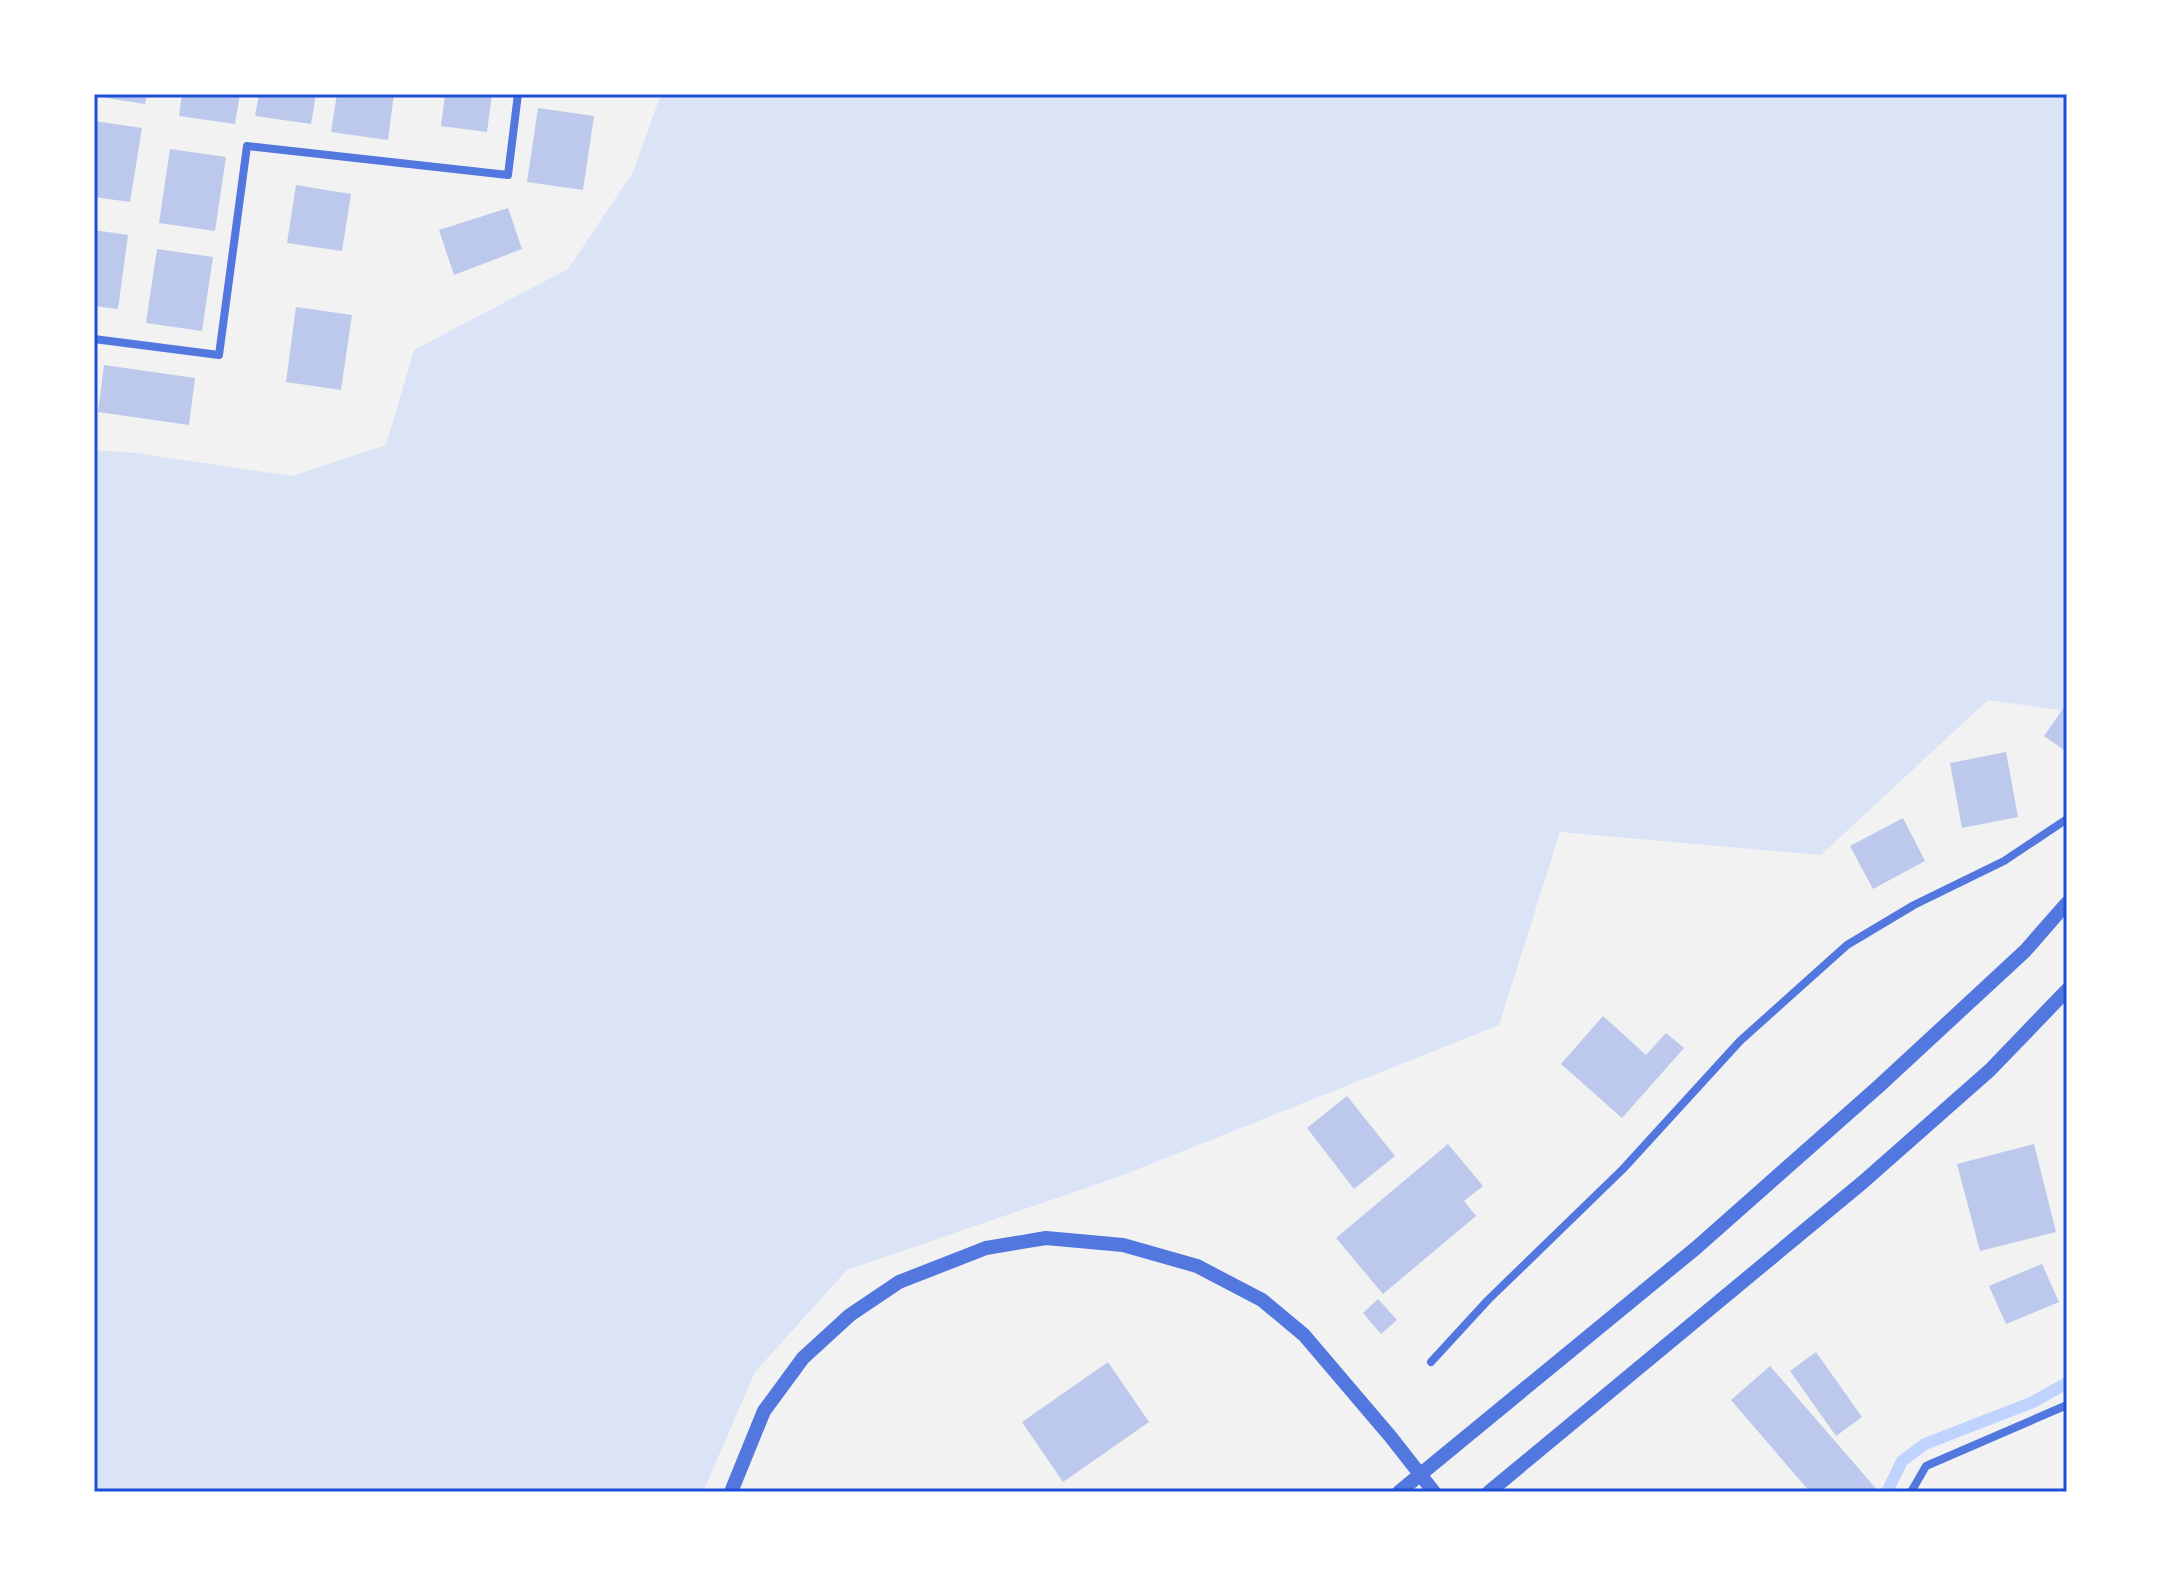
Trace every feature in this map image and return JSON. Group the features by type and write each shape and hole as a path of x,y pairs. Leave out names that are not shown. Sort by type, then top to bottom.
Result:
{"street":[{"path":"94,339 219,355 247,146 508,175 518,94"},
{"path":"1431,1362 1488,1300 1623,1169 1740,1041 1847,945 1914,905 2004,861 2067,819"},
{"path":"1399,1492 1696,1248 1844,1118 2025,951 2067,903"},
{"path":"1489,1492 1863,1182 1990,1070 2067,990"},
{"path":"731,1492 764,1411 803,1358 850,1315 899,1282 914,1276 986,1248 1046,1238 1123,1245 1197,1266 1262,1300 1304,1335 1434,1492"},
{"path":"1911,1492 1926,1466 2067,1405"}],"shaded area":[{"path":"661,94 2067,94 2067,711 1988,700 1821,855 1560,832 1499,1025 1118,1177 847,1270 755,1372 703,1492 94,1492 94,450 136,453 292,476 386,445 414,350 568,269 633,172"}],"building":[{"path":"94,94 147,94 145,104"},
{"path":"182,94 240,94 235,124 179,116"},
{"path":"259,94 316,94 311,124 255,116"},
{"path":"337,94 394,94 388,140 331,132"},
{"path":"445,94 492,94 487,132 441,126"},
{"path":"538,108 594,116 583,190 527,182"},
{"path":"94,121 142,128 130,202 94,197"},
{"path":"170,149 226,157 215,231 159,223"},
{"path":"296,185 351,194 342,251 287,243"},
{"path":"508,208 522,249 454,275 439,230"},
{"path":"94,230 128,235 118,309 94,306"},
{"path":"157,249 213,257 202,331 146,323"},
{"path":"296,307 352,315 341,390 286,382"},
{"path":"104,365 195,378 189,425 98,412"},
{"path":"2067,703 2067,752 2044,736"},
{"path":"2006,752 2018,817 1962,828 1950,763"},
{"path":"1903,818 1925,861 1873,889 1850,846"},
{"path":"1603,1016 1646,1055 1666,1033 1684,1048 1622,1118 1561,1064"},
{"path":"1347,1096 1395,1156 1354,1189 1307,1128"},
{"path":"1448,1144 1483,1186 1464,1201 1476,1216 1383,1294 1336,1238"},
{"path":"2034,1144 2056,1232 1980,1251 1957,1164"},
{"path":"2042,1264 2059,1302 2006,1324 1989,1286"},
{"path":"1378,1299 1397,1320 1381,1334 1363,1313"},
{"path":"1816,1352 1862,1417 1836,1436 1790,1371"},
{"path":"1108,1362 1149,1422 1063,1482 1022,1422"},
{"path":"1770,1366 1879,1492 1810,1492 1731,1400"}],"waterway":[{"path":"1887,1492 1902,1461 1925,1444 2033,1402 2067,1383"}]}
